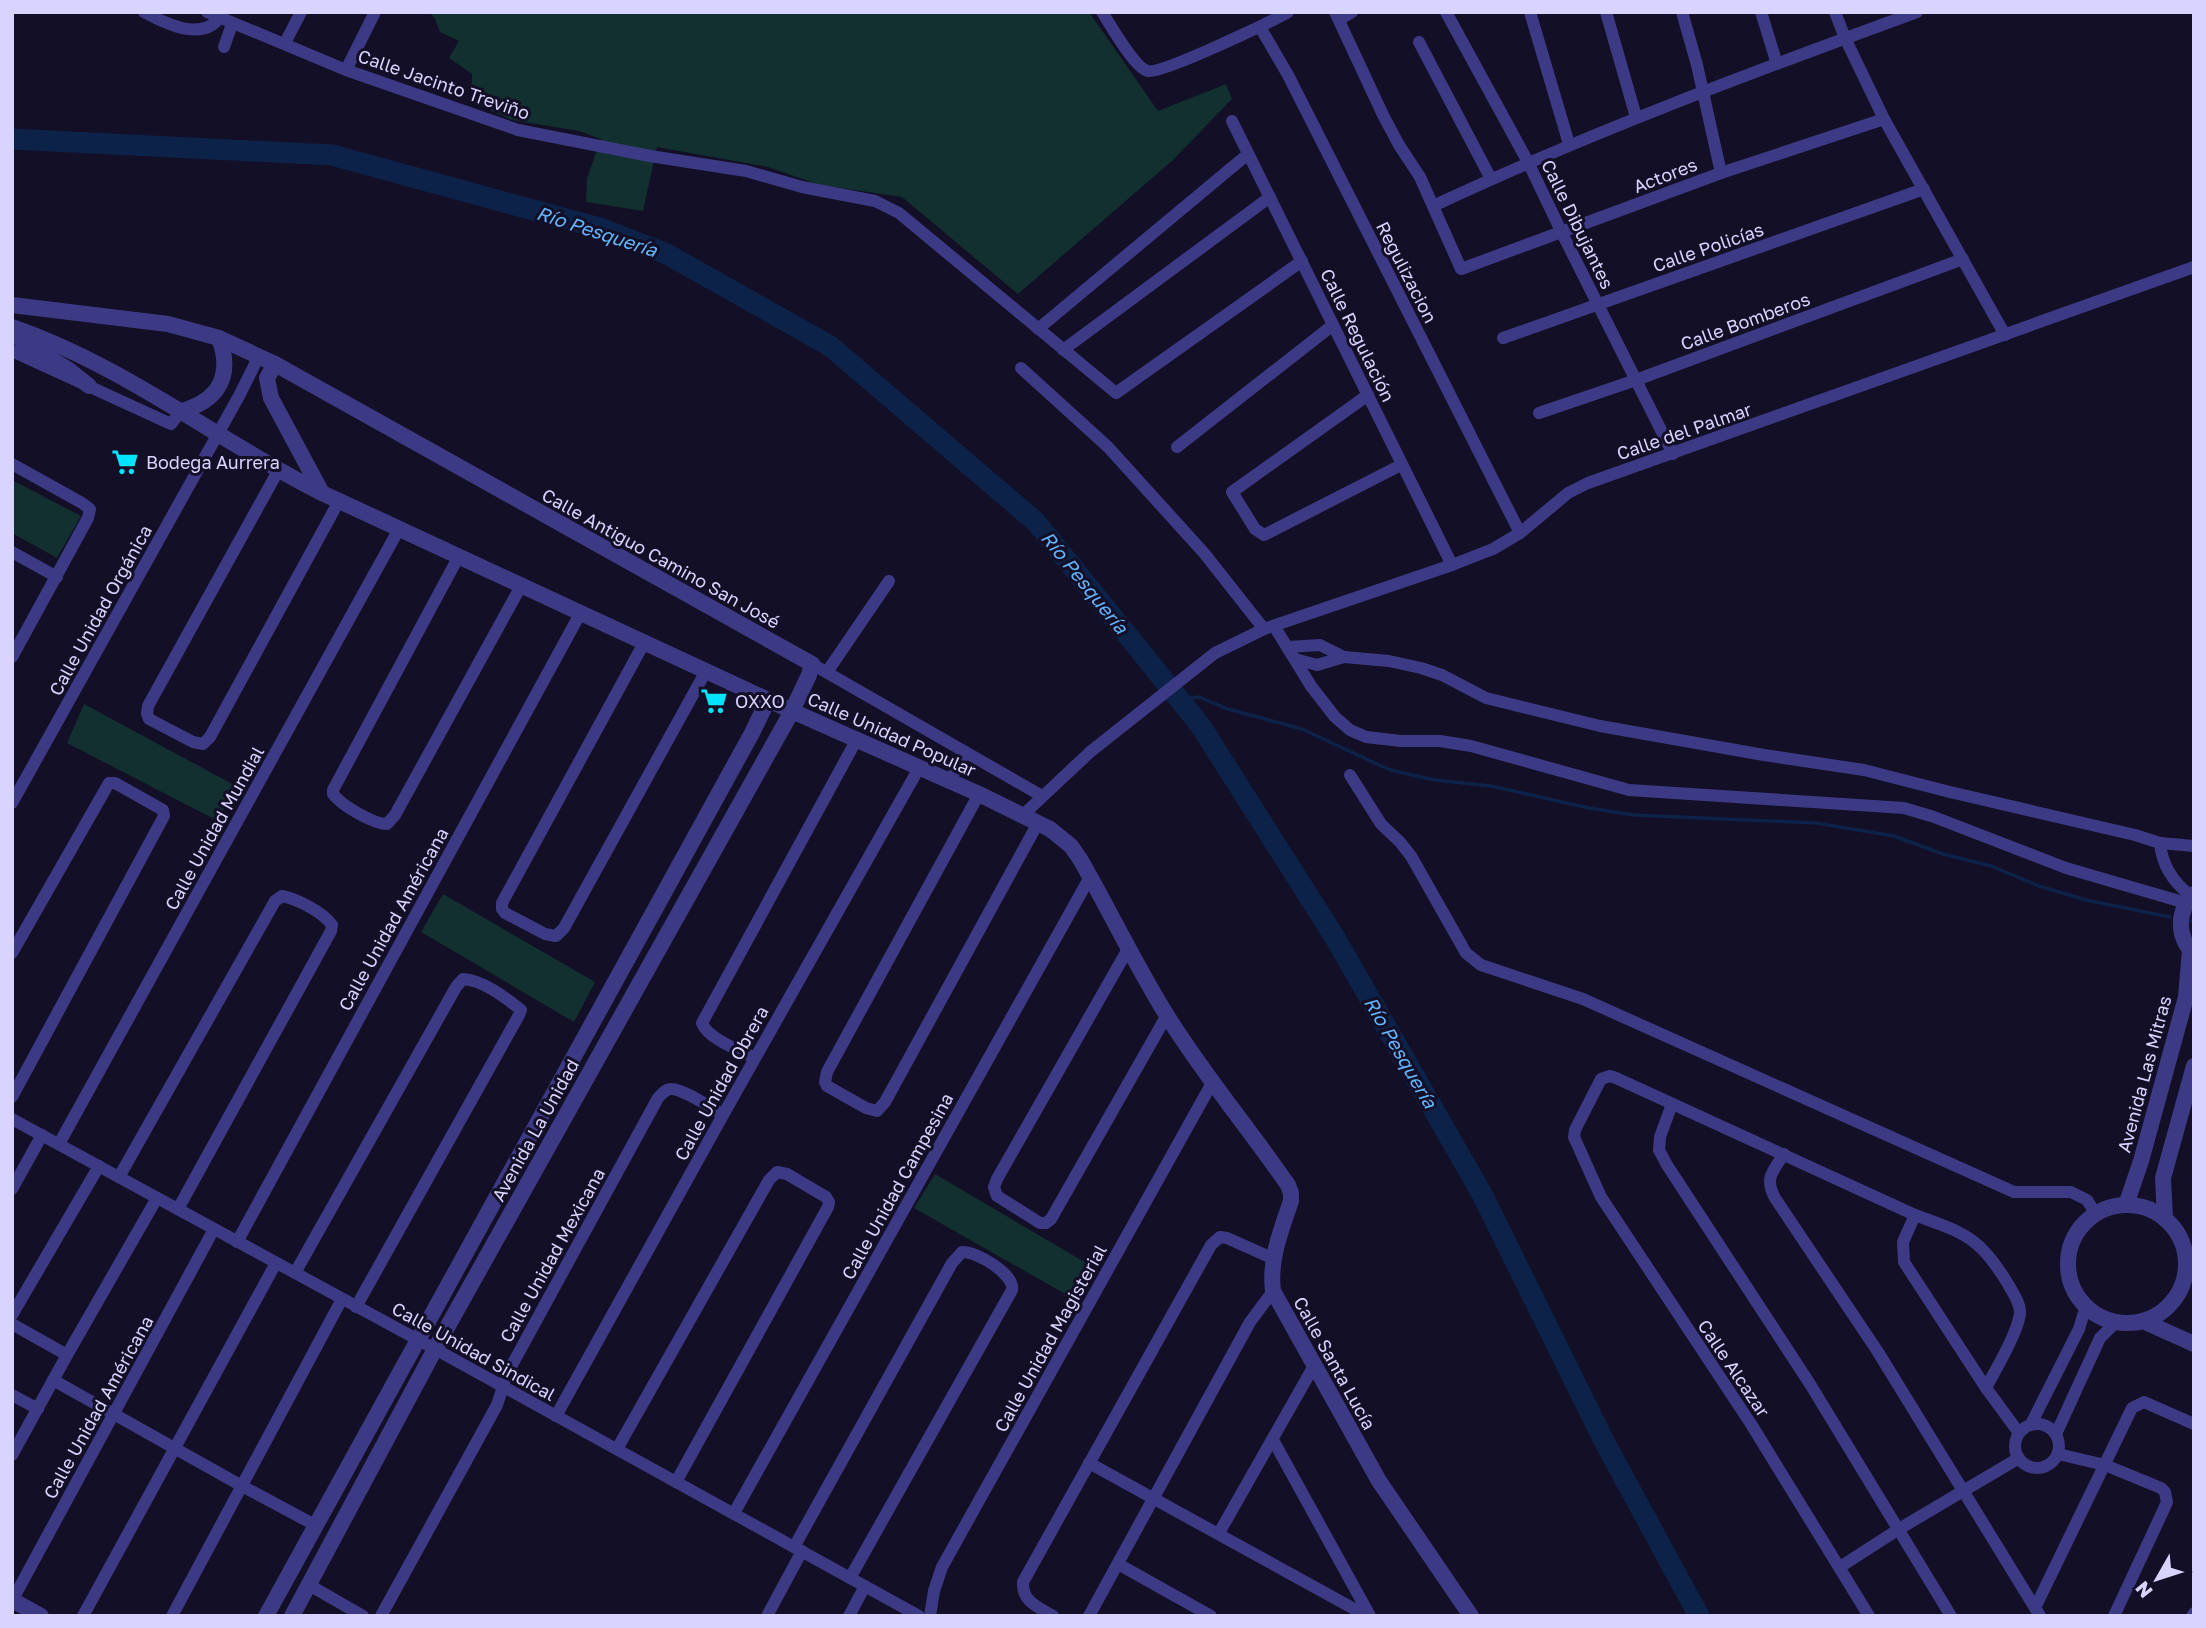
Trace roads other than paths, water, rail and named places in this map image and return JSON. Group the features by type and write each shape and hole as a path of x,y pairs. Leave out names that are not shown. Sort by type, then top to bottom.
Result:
{"street":[{"path":"144,12 185,29 201,30 225,18"},
{"name":"Calle Jacinto Treviño","path":"207,12 346,70 517,130 650,156 746,171 802,187 875,201 899,213 1116,393 1302,261"},
{"path":"285,43 301,12"},
{"path":"346,70 374,12"},
{"path":"1102,12 1134,60 1149,72 1160,70 1260,27 1281,14"},
{"path":"1352,12 1337,16 1383,115 1420,177 1433,206 1569,144 1636,117 1917,12"},
{"name":"Calle Dibujantes","path":"1446,12 1528,162 1673,454"},
{"path":"1530,12 1569,144"},
{"path":"1606,12 1636,117"},
{"path":"1682,12 1721,173"},
{"path":"1762,12 1777,64"},
{"path":"1835,12 1844,38 1884,119 2006,335"},
{"path":"224,47 225,18"},
{"name":"Regulizacion","path":"1260,27 1294,88 1520,533"},
{"path":"1419,42 1491,179"},
{"name":"Actores","path":"1433,206 1461,270 1721,173 1884,119"},
{"name":"Calle Regulación","path":"1233,121 1452,565"},
{"path":"1038,329 1248,154"},
{"name":"Calle Policías","path":"1503,338 1924,189"},
{"path":"1063,350 1270,197"},
{"name":"Calle Bomberos","path":"1539,414 1963,259"},
{"name":"Calle del Palmar","path":"1023,816 1090,752 1204,662 1233,643 1269,627 1452,565 1493,548 1520,533 1568,493 1588,483 2194,267"},
{"name":"Calle Antiguo Camino San José","path":"12,305 168,324 219,338 259,356 828,672 1042,796"},
{"path":"1177,447 1334,325"},
{"name":"Calle Unidad Popular","path":"12,327 99,366 181,411 278,471 322,493 580,614 979,794 1062,837 1071,846 1090,877 1167,1016 1212,1083"},
{"path":"12,336 58,362 89,386"},
{"path":"12,351 171,424 181,411 201,404 219,386 226,363 219,338"},
{"name":"Calle Unidad Orgánica","path":"12,803 218,435 259,356"},
{"path":"275,364 267,378 271,398 322,493"},
{"path":"1021,368 1108,447 1288,647 1311,686 1335,717 1350,730 1366,737 1440,741 1471,746 1629,790 1904,808 2066,868 2190,897"},
{"path":"1368,395 1232,492 1255,529 1264,535 1401,465"},
{"path":"12,464 90,509 88,518 57,577 18,635 12,657"},
{"path":"278,471 148,706 147,714 153,721 193,743 203,744 206,741 339,501"},
{"name":"Calle Unidad Mundial","path":"60,1144 399,529"},
{"path":"12,552 57,577"},
{"path":"459,556 335,785 333,794 336,798 376,822 387,824 395,815 521,586"},
{"path":"828,672 890,581"},
{"name":"Calle Unidad Américana","path":"237,1242 580,614"},
{"path":"644,643 502,903 505,912 545,934 556,936 564,928 706,671"},
{"path":"1288,647 1320,645 1344,657 1389,661 1421,668 1442,675 1486,698 1530,710 1614,728 1864,770 2160,843 2194,846"},
{"path":"1295,659 1318,665 1344,657"},
{"name":"Avenida La Unidad","path":"292,1616 435,1349 792,711 812,664"},
{"name":"Avenida La Unidad","path":"266,1616 752,733 768,699"},
{"path":"755,1058 704,1029 702,1023 857,740"},
{"path":"950,781 965,752"},
{"name":"Calle Unidad Obrera","path":"556,1416 919,768"},
{"path":"1350,775 1381,824 1411,856 1466,953 1481,965 1583,999 2014,1192 2071,1192 2081,1196 2096,1214"},
{"path":"12,953 110,782 162,808 164,816 12,1097"},
{"path":"979,794 827,1072 827,1086 866,1108 877,1111 885,1102 1038,823"},
{"path":"2160,843 2161,857 2179,887 2190,897"},
{"name":"Calle Unidad Campesina","path":"734,1513 1090,877"},
{"path":"119,1177 275,901 282,896 291,898 325,917 332,925 331,931 178,1209"},
{"name":"Avenida Las Mitras","path":"2126,1205 2141,1161 2186,997 2192,952 2180,926 2190,897"},
{"path":"1128,949 994,1186 997,1196 1034,1220 1046,1223 1055,1213 1167,1016"},
{"path":"295,1273 459,983 463,979 474,981 509,1000 521,1010 356,1307"},
{"path":"2165,1219 2164,1178 2194,1066"},
{"name":"Calle Alcazar","path":"1672,1104 1616,1078 1605,1077 1601,1079 1574,1137 1601,1197 1751,1424 1869,1616"},
{"name":"Calle Santa Lucía","path":"1212,1083 1291,1193 1291,1201 1272,1258 1273,1291 1379,1482 1471,1616"},
{"name":"Calle Unidad Magisterial","path":"930,1616 942,1567 1212,1083"},
{"name":"Calle Unidad Mexicana","path":"381,1616 497,1405 507,1374 658,1098 664,1090 670,1088 723,1115"},
{"path":"1951,1616 1810,1384 1667,1166 1659,1150 1660,1137 1672,1104 1975,1241 1993,1261 2017,1300 2020,1312 1986,1388"},
{"name":"Calle Unidad Sindical","path":"12,1118 919,1616"},
{"path":"12,1188 42,1135"},
{"path":"1784,1154 1770,1176 1769,1184 1775,1198 1878,1352 2037,1612"},
{"path":"12,1315 99,1166"},
{"path":"617,1449 769,1180 777,1172 781,1172 819,1192 829,1202 824,1216 676,1482"},
{"path":"12,1455 157,1198"},
{"path":"2126,1205 2146,1208 2165,1219 2188,1248 2181,1289 2168,1306 2143,1321 2116,1322 2086,1306 2074,1289 2068,1257 2080,1228 2096,1214 2115,1206 2126,1205"},
{"path":"1915,1215 1903,1242 1904,1262 1986,1388 2020,1433"},
{"name":"Calle Unidad Américana","path":"12,1600 215,1229"},
{"path":"1053,1616 1029,1602 1022,1590 1023,1582 1211,1245 1220,1237 1227,1238 1272,1258"},
{"path":"767,1616 798,1549 952,1264 962,1252 976,1255 1010,1278 1013,1284 1009,1298 850,1577"},
{"path":"83,1616 276,1263"},
{"path":"1089,1616 1250,1322 1273,1291"},
{"path":"172,1616 342,1299"},
{"path":"2031,1424 2045,1425 2056,1434 2060,1447 2055,1460 2043,1467 2030,1466 2019,1458 2015,1445 2020,1433 2031,1424 2079,1329 2086,1306"},
{"path":"2143,1321 2194,1344"},
{"path":"2056,1434 2100,1338 2116,1322"},
{"path":"12,1324 67,1354"},
{"path":"2079,1329 2100,1338"},
{"path":"1219,1533 1315,1364"},
{"path":"53,1380 315,1525"},
{"path":"12,1395 38,1409"},
{"path":"2037,1612 2132,1408 2138,1403 2150,1405 2194,1424"},
{"path":"1273,1440 1368,1616"},
{"path":"2058,1454 2105,1465 2161,1488 2167,1497 2114,1616"},
{"path":"1840,1567 2019,1458"},
{"path":"1089,1463 1368,1616"},
{"path":"1118,1564 1211,1616"},
{"path":"309,1586 363,1616"},
{"path":"849,1616 865,1586"},
{"path":"12,1600 41,1616"}],"waterway":[{"name":"Río Pesquería","path":"12,139 332,155 603,229 667,254 830,346 1036,522 1200,725 1334,936 1482,1194 1604,1441 1699,1616"},
{"path":"1179,700 1199,697 1228,709 1302,729 1390,770 1435,780 1491,786 1634,815 1816,823 1894,836 1943,854 1991,866 2039,886 2086,900 2170,917"}],"place":[{"name":"Bodega Aurrera","path":"125,462"},
{"name":"OXXO","path":"714,701"}]}
